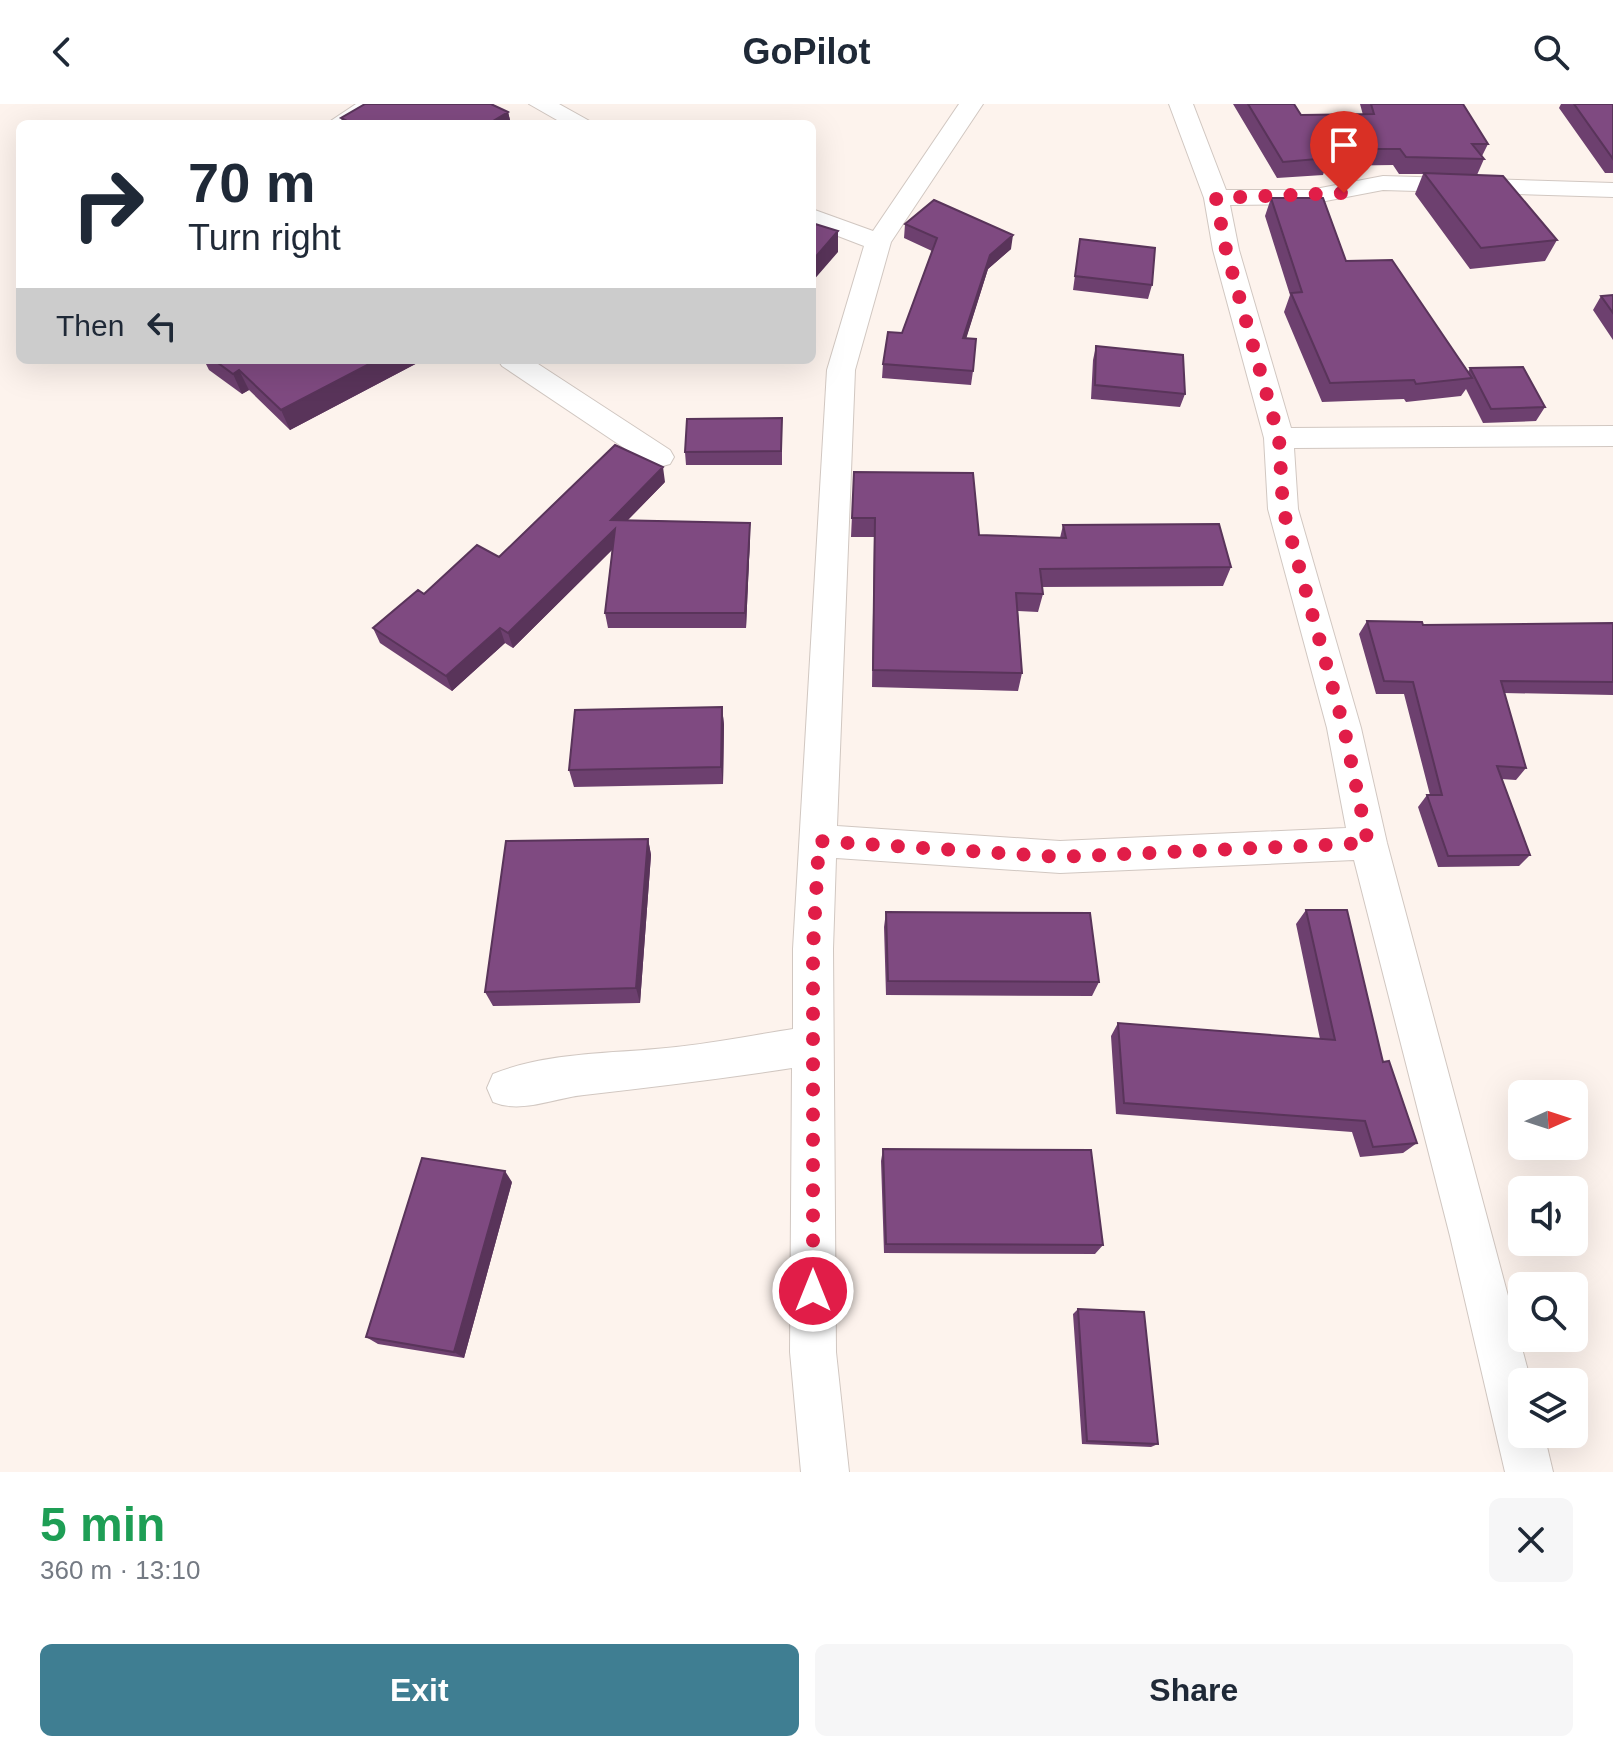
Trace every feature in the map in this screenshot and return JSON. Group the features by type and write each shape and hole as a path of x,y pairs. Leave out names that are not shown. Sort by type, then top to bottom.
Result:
{"street":[{"path":"345,120 373,104"},
{"path":"541,104 575,120"},
{"path":"825,1472 813,1352 813,949 841,370 878,242 971,104"},
{"path":"1181,104 1216,198 1229,264 1279,438 1283,509 1344,728 1368,843 1472,1236 1529,1472"},
{"path":"1216,198 1310,197 1383,183 1613,190"},
{"path":"816,219 878,242"},
{"path":"518,364 659,457"},
{"path":"1279,438 1613,436"},
{"path":"819,841 1060,857 1368,843"},
{"path":"508,1088 580,1075 678,1067 813,1045"}],"building":[{"path":"365,104 491,104 508,112 495,120 341,118"},
{"path":"1248,104 1294,104 1301,115 1374,114 1371,104 1463,104 1488,144 1472,144 1484,159 1406,157 1400,149 1323,149 1329,158 1283,162"},
{"path":"1574,104 1613,104 1613,159"},
{"path":"1424,173 1503,176 1557,240 1481,248"},
{"path":"1271,198 1323,198 1346,261 1392,260 1472,378 1416,384 1414,380 1330,383 1291,293 1302,292"},
{"path":"934,200 1013,235 990,255 963,338 976,339 973,371 883,364 888,332 902,333 937,238 905,224"},
{"path":"816,224 838,231 816,256"},
{"path":"1080,239 1155,248 1152,285 1075,276"},
{"path":"1613,295 1613,313 1601,296"},
{"path":"1096,346 1183,355 1185,394 1095,385"},
{"path":"219,364 369,364 281,410 239,370 233,374"},
{"path":"1523,367 1545,407 1491,409 1470,368"},
{"path":"782,418 781,451 685,452 687,419"},
{"path":"615,445 663,467 611,520 750,523 745,613 605,613 615,529 508,633 500,628 446,676 373,628 418,590 424,594 477,545 499,557"},
{"path":"854,472 973,473 979,535 1066,538 1063,525 1219,524 1231,567 1040,569 1043,594 1016,593 1022,673 873,670 875,518 852,518"},
{"path":"1367,621 1422,622 1423,625 1613,623 1613,682 1501,681 1526,768 1497,766 1530,855 1448,856 1427,795 1442,795 1413,682 1384,681"},
{"path":"722,707 721,767 569,770 575,710"},
{"path":"648,839 636,988 485,992 506,841"},
{"path":"1306,910 1347,910 1383,1062 1389,1061 1417,1143 1373,1147 1365,1121 1124,1103 1118,1023 1335,1040"},
{"path":"886,912 1090,913 1099,982 888,981"},
{"path":"883,1149 1091,1150 1103,1245 886,1244"},
{"path":"422,1158 505,1171 454,1352 366,1337"},
{"path":"1078,1309 1144,1312 1158,1444 1087,1441"}],"route":[{"path":"813,1291 813,949 819,841 1060,857 1289,844 1368,843 1344,728 1283,509 1279,438 1255,361 1216,198 1310,197 1344,193"}]}
